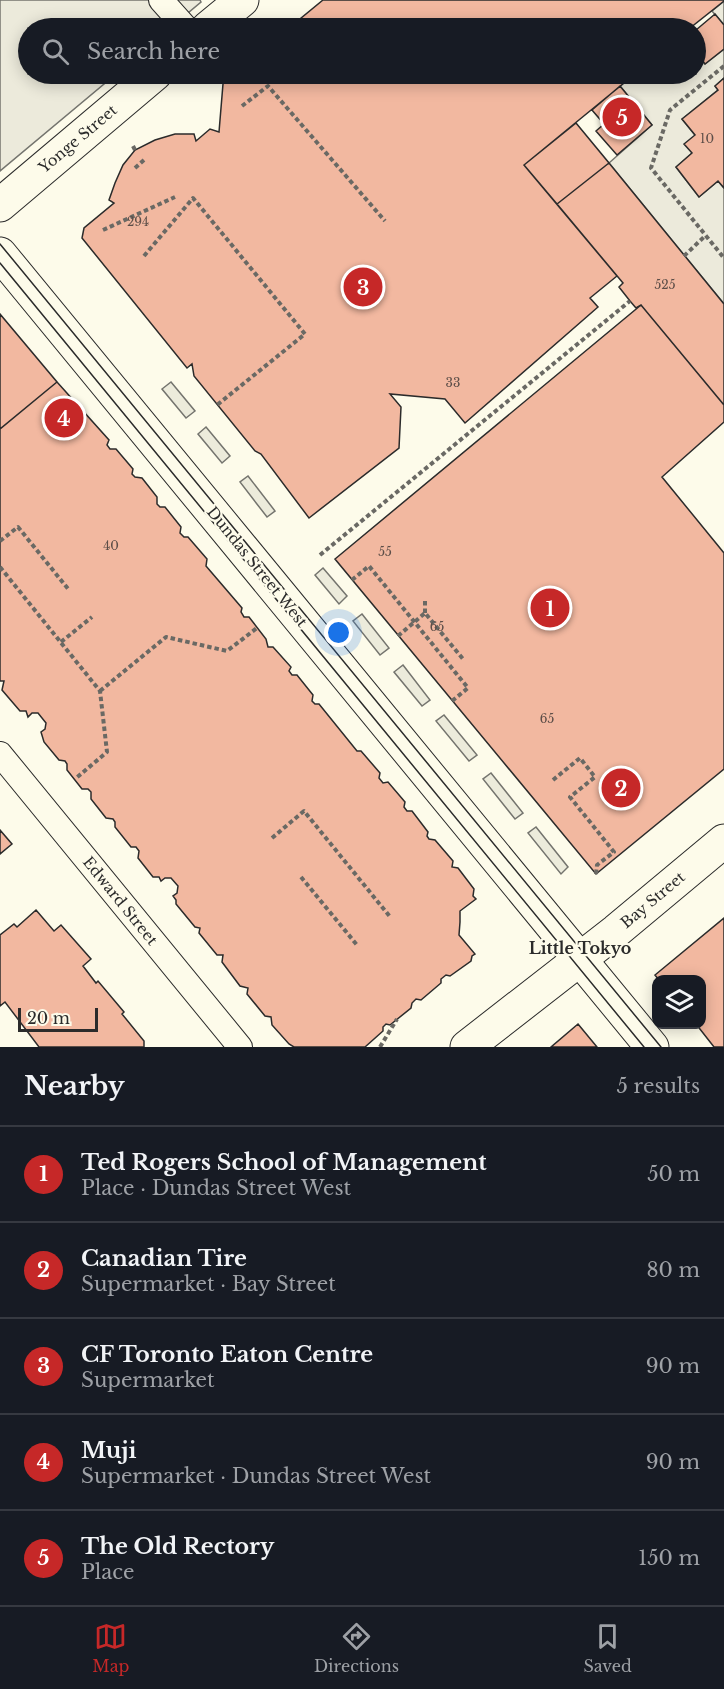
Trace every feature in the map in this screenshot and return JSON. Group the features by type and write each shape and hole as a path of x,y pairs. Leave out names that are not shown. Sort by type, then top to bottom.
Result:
{"main road":[{"path":"220,18 243,0"},
{"name":"Yonge Street","path":"0,205 143,84"},
{"name":"Dundas Street West","path":"0,254 652,1047"},
{"name":"Bay Street","path":"467,1047 616,931 724,841"}],"street":[{"path":"161,0 177,18"},
{"name":"Edward Street","path":"0,754 240,1047"}],"path":[{"path":"706,81 724,66"},
{"path":"702,84 670,110 651,168 724,258"},
{"path":"242,106 268,86 385,221"},
{"path":"135,168 144,160"},
{"path":"103,231 175,196"},
{"path":"144,256 193,198 306,334 218,405"},
{"path":"684,256 705,236"},
{"path":"320,555 630,301"},
{"path":"0,541 18,527 69,590"},
{"path":"352,580 369,566 468,688 452,701"},
{"path":"0,567 100,691 107,752 75,779"},
{"path":"425,598 425,613 463,659"},
{"path":"398,636 425,613"},
{"path":"61,642 92,618"},
{"path":"100,691 166,637 227,651 257,628"},
{"path":"553,780 580,758 595,777 570,797 614,852 597,865 596,874"},
{"path":"272,838 304,811 391,918"},
{"path":"301,877 357,945"},
{"path":"380,1047 397,1020"}],"shaded area":[{"path":"0,0 200,0 201,2 182,18 18,18 18,84 104,84 0,171"},
{"path":"724,1 724,25 712,11"},
{"path":"724,49 724,78 715,86 718,90 682,119 695,135 692,153 676,167 699,197 718,181 724,188 724,304 609,163 652,125 620,86 622,84 706,84 706,63"},
{"path":"171,382 195,411 186,418 162,389"},
{"path":"206,427 230,456 222,463 198,434"},
{"path":"248,476 275,511 267,517 240,482"},
{"path":"323,568 347,596 339,604 315,575"},
{"path":"362,614 389,648 380,655 353,621"},
{"path":"403,665 430,700 422,706 394,672"},
{"path":"444,715 477,755 469,761 436,721"},
{"path":"491,773 523,813 515,819 483,779"},
{"path":"536,827 568,867 561,874 528,833"}],"building":[{"path":"323,0 724,0 703,18 301,18"},
{"path":"715,14 724,25 724,49 706,63 706,22"},
{"path":"724,78 724,188 718,181 699,197 676,167 692,153 684,144 695,135 682,119 718,90 715,86"},
{"path":"223,84 623,84 524,165 617,276 590,298 598,307 465,423 445,399 390,394 401,407 399,448 309,518 261,454 255,451 194,376 192,364 187,368 82,238 84,228 114,203 109,200 115,183 123,165 135,150 155,140 175,134 194,134 196,141 210,129 219,132"},
{"path":"620,86 652,125 617,155 596,131 604,124 592,110"},
{"path":"576,123 609,163 557,204 524,165"},
{"path":"609,163 724,304 724,405 641,305 636,308 630,301 619,287 623,283 557,204"},
{"path":"641,305 724,405 724,422 662,477 724,553 724,769 596,874 335,559"},
{"path":"0,314 57,382 0,429"},
{"path":"57,382 109,440 107,445 110,449 116,449 133,469 132,474 142,478 157,497 157,504 165,507 181,527 180,533 188,537 207,559 206,566 242,608 241,612 244,617 249,617 266,639 268,647 273,647 291,667 289,671 292,675 297,675 313,695 312,701 319,704 357,751 361,751 380,773 379,778 383,783 388,782 405,802 404,807 407,811 412,811 428,832 429,839 435,840 453,861 452,867 458,868 474,889 473,896 476,899 460,911 459,935 475,954 471,961 450,976 446,975 441,979 441,983 421,1000 416,999 411,1008 390,1025 386,1024 383,1031 365,1047 294,1047 289,1044 272,1025 271,1017 265,1016 247,994 248,988 240,986 222,962 223,955 217,955 199,933 200,928 195,927 176,904 173,896 177,893 178,886 171,878 161,881 159,877 153,877 138,858 139,851 136,847 131,847 115,827 113,819 106,818 91,799 91,792 88,789 82,789 67,770 65,761 59,760 44,742 41,732 45,729 46,723 38,713 32,713 28,717 26,711 20,711 2,690 4,681 0,681 0,429"},
{"path":"0,830 12,844 0,854"},
{"path":"36,910 54,931 61,925 91,959 83,966 124,1012 122,1014 144,1041 144,1047 39,1047 5,1002 0,1006 0,935 14,924 17,927"},
{"path":"724,918 724,1047 714,1047 700,1029 706,1029 706,975 655,975"},
{"path":"578,1024 597,1047 551,1047"}],"tram line":[{"path":"0,244 661,1047"},
{"path":"0,263 644,1047"}],"place":[{"name":"The Old Rectory","path":"622,117"},
{"name":"CF Toronto Eaton Centre","path":"363,287"},
{"name":"Muji","path":"64,418"},
{"name":"Ted Rogers School of Management","path":"550,608"},
{"name":"Canadian Tire","path":"621,788"}],"district":[{"name":"Little Tokyo","path":"580,948"}]}
